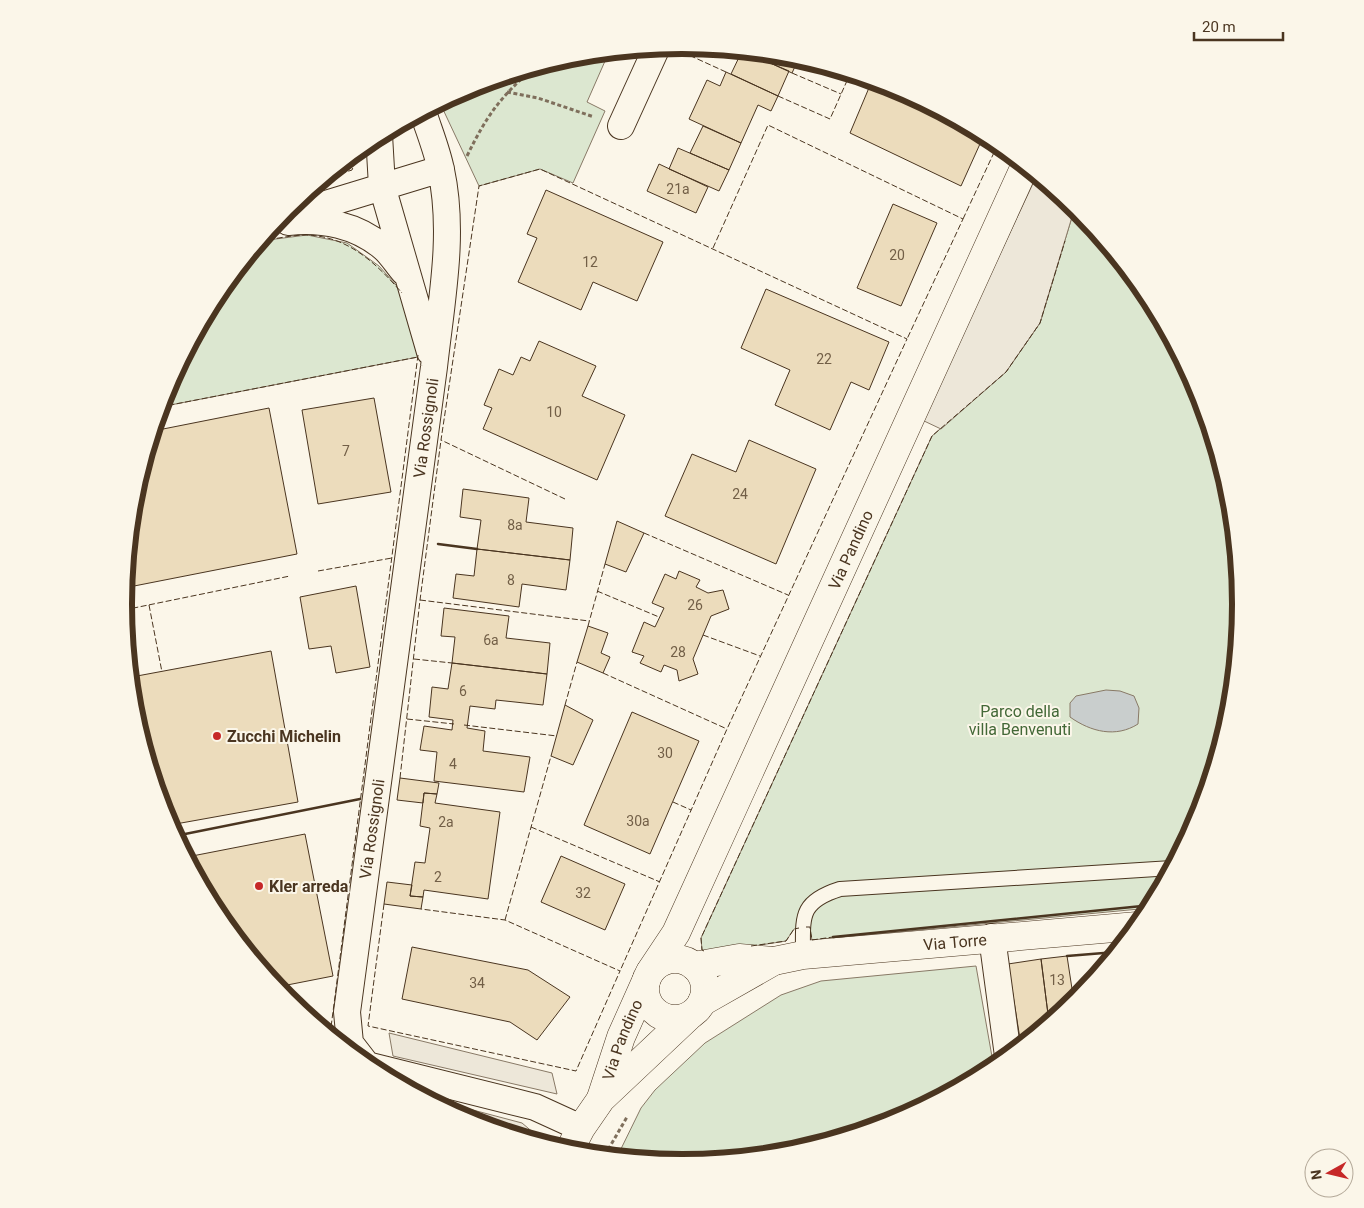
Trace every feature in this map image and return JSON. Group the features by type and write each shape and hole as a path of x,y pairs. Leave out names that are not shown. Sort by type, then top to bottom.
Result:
{"street":[{"path":"622,126 654,55"},
{"name":"Via Rossignoli","path":"350,1043 347,1012 434,367 445,260 446,205 441,169 425,118"},
{"name":"Via Rossignoli","path":"380,144 382,186 411,280 434,367"},
{"path":"295,213 441,169"},
{"name":"Via Pandino","path":"601,1099 621,1037 648,976 676,933 1022,172"},
{"name":"Via Rossignoli","path":"286,222 308,220 355,229 384,248 411,280"},
{"name":"Via Torre","path":"690,963 739,958 774,961 803,955 992,937 1128,927"},
{"path":"676,933 690,963 704,983 695,1009 678,1019 659,1015 647,1000 648,976 657,964 666,960 690,963"},
{"path":"992,937 1007,1048"},
{"name":"Via Torre","path":"695,1009 774,961"},
{"name":"Via Pandino","path":"575,1139 601,1099 695,1009"},
{"name":"Via Rossignoli","path":"388,1069 535,1107 575,1139"}],"lane":[{"path":"803,955 803,916 817,899 840,889 1165,868"}],"path":[{"path":"441,169 464,163 485,119 506,92 522,78"},
{"path":"506,92 538,98 622,126"},
{"path":"608,1150 630,1112"}],"green space":[{"path":"606,59 587,102 605,111 573,183 540,169 479,186 443,108 505,83 540,72"},
{"name":"Parco della villa Benvenuti","path":"1072,216 1119,269 1159,329 1176,361 1203,427 1222,497 1228,532 1231,568 1231,640 1228,676 1214,746 1203,781 1176,847 1159,879 1141,909 812,940 809,927 794,929 786,941 709,953 702,950 701,938 932,436 1006,372 1040,323"},
{"path":"307,235 347,243 379,266 403,293 418,357 169,405 188,361 205,329 224,298 269,240"},
{"path":"976,966 992,1059 925,1098 859,1125 824,1136 754,1150 718,1153 682,1154 620,1151 641,1108 655,1090 705,1043 781,995 821,981"}],"shaded area":[{"path":"1034,181 1072,216 1040,323 1006,372 941,429 922,420"},
{"path":"1106,690 1120,691 1134,696 1139,708 1138,724 1121,731 1112,732 1086,726 1070,717 1070,703 1076,696"},
{"path":"389,1033 552,1073 557,1094 393,1056"},
{"path":"457,1106 522,1123 536,1135"}],"building":[{"path":"739,57 761,59 789,71 778,96 731,74"},
{"path":"762,59 796,65 792,73"},
{"path":"726,72 778,96 771,111 758,105 741,143 689,119 707,80 720,86"},
{"path":"869,87 925,110 981,142 961,186 850,133"},
{"path":"703,126 741,143 729,170 690,153"},
{"path":"678,148 729,170 719,191 669,169"},
{"path":"659,164 708,187 696,213 647,191"},
{"path":"546,190 663,242 637,301 593,282 581,310 518,282 537,238 527,234"},
{"path":"893,204 937,223 901,306 857,288"},
{"path":"766,289 889,342 869,390 851,382 830,430 775,405 790,370 741,348"},
{"path":"539,341 596,366 582,396 625,415 597,480 483,429 492,408 484,405 499,369 513,375 521,357 530,361"},
{"path":"374,398 391,492 318,504 302,410"},
{"path":"269,408 297,554 132,586 136,532 142,497 160,430"},
{"path":"749,440 816,469 776,564 665,516 692,454 736,472"},
{"path":"463,489 529,498 526,522 573,528 570,560 477,549 481,520 460,517"},
{"path":"617,521 644,533 626,572 605,564"},
{"path":"477,549 570,560 566,590 522,584 519,607 453,598 456,574 474,576"},
{"path":"679,571 700,580 696,587 708,593 723,590 729,609 711,616 693,659 698,674 679,681 677,670 664,665 661,672 640,663 644,656 632,652 644,622 655,627 664,608 652,603 665,574 676,579"},
{"path":"356,586 370,667 336,673 331,646 309,649 300,597"},
{"path":"444,608 509,616 506,638 550,643 547,674 452,663 455,637 441,636"},
{"path":"588,626 608,633 601,653 610,657 603,673 577,662"},
{"name":"Zucchi Michelin","path":"271,651 298,802 178,824 150,746 137,676"},
{"path":"452,663 547,674 543,705 496,700 495,709 470,706 467,728 485,731 483,751 530,757 524,792 434,781 437,752 420,750 424,726 452,730 453,720 429,717 432,687 448,689"},
{"path":"565,705 593,720 573,765 551,756"},
{"path":"632,712 699,741 650,854 584,825"},
{"path":"400,778 439,783 437,794 424,793 423,803 397,800"},
{"path":"424,793 437,794 435,803 500,812 488,899 424,890 423,897 410,896 415,862 425,863 430,828 420,826"},
{"name":"Kler arreda","path":"305,834 333,976 286,985 245,939 224,910 193,856"},
{"path":"561,856 625,884 605,930 541,902"},
{"path":"387,882 412,885 410,896 423,897 421,909 384,904"},
{"path":"412,947 528,970 570,997 537,1040 510,1022 402,999"},
{"path":"1067,956 1072,992 1048,1015 1041,959"},
{"path":"1041,959 1048,1015 1020,1039 1008,964"}],"fence":[{"path":"687,54 726,72"},
{"path":"792,73 841,94"},
{"path":"778,96 830,119 848,79"},
{"path":"713,248 768,125 963,219 907,339"},
{"path":"963,219 995,151"},
{"path":"338,175 352,170 355,161"},
{"path":"565,499 441,440 479,186 540,169 907,339 727,729 620,971"},
{"path":"270,239 306,235 335,240 360,253 382,271 402,293"},
{"path":"704,951 702,950 701,938 932,436 1006,372 1040,323 1065,241"},
{"path":"331,1028 418,355"},
{"path":"169,405 418,357"},
{"path":"400,778 420,600 441,440"},
{"path":"644,533 788,595"},
{"path":"318,571 392,558"},
{"path":"588,626 605,564"},
{"path":"132,608 290,576"},
{"path":"597,591 659,617"},
{"path":"420,600 589,621"},
{"path":"149,605 162,672"},
{"path":"703,635 760,656"},
{"path":"414,659 452,663"},
{"path":"565,705 577,662"},
{"path":"603,673 727,729"},
{"path":"407,719 454,724"},
{"path":"464,725 557,736"},
{"path":"505,920 551,756"},
{"path":"673,802 691,810"},
{"path":"531,827 660,882"},
{"path":"384,904 368,1026 576,1071 620,971 505,920 421,909"},
{"path":"806,927 810,927 812,940 833,937"},
{"path":"751,946 786,941 794,929 799,928"}],"wall":[{"path":"438,544 477,549"},
{"path":"183,834 360,799"},
{"path":"833,937 1142,906"},
{"path":"1067,956 1108,953"}],"place":[{"name":"Zucchi Michelin","path":"217,736"},
{"name":"Kler arreda","path":"259,886"}]}
